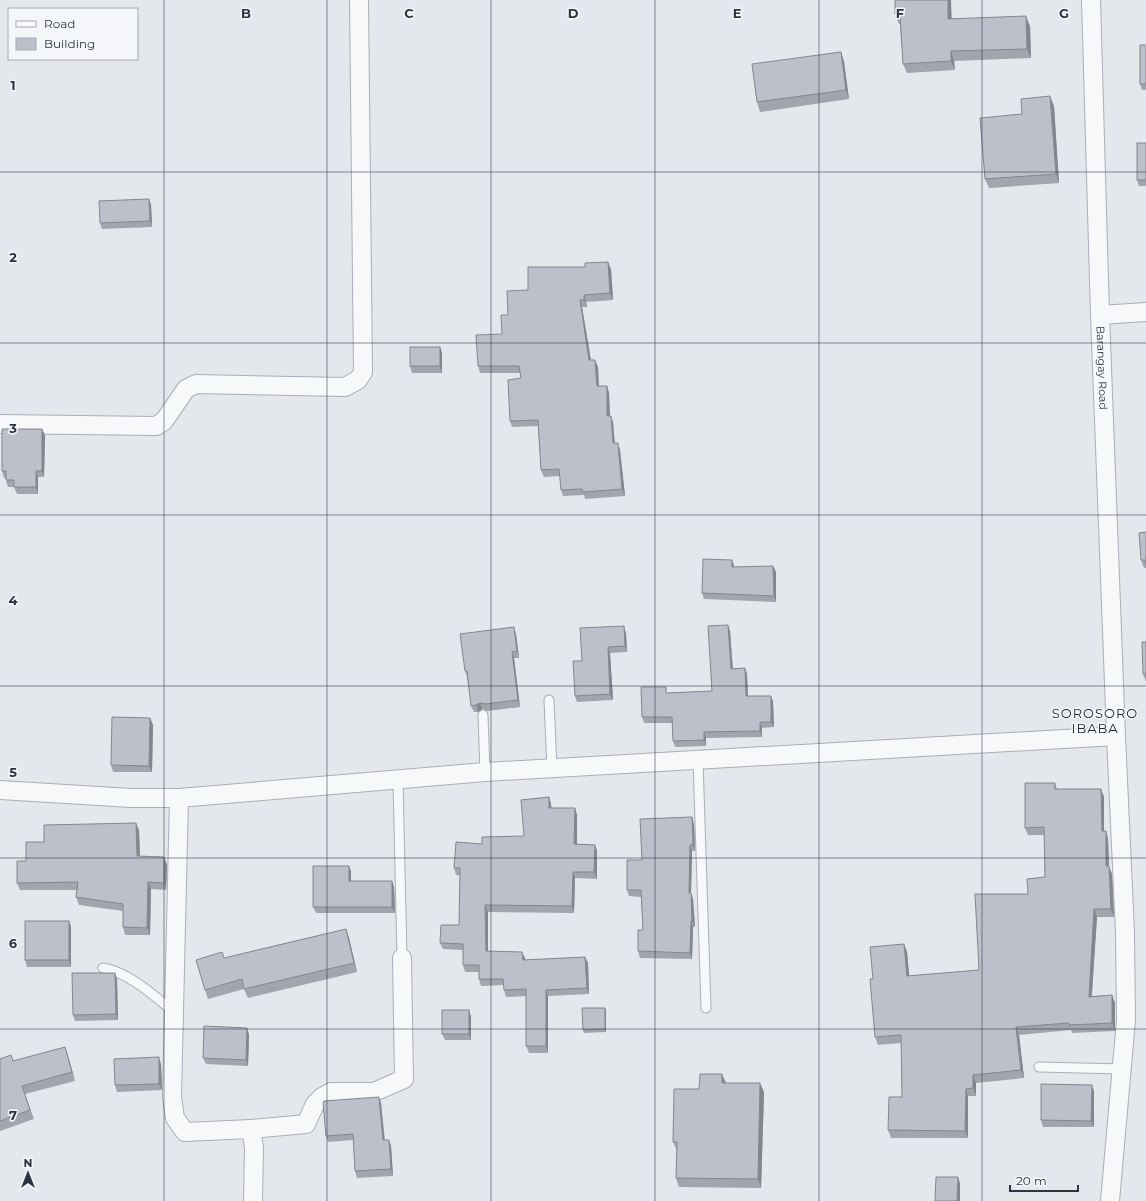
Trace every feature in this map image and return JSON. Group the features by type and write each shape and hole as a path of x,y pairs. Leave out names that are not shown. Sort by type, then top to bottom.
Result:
{"street":[{"path":"0,424 156,426 164,421 186,388 196,384 345,387 358,380 363,372 359,0"},
{"name":"Barangay Road","path":"1090,0 1100,315 1125,932 1126,1020 1110,1201"},
{"path":"1100,315 1146,312"},
{"path":"0,790 131,798 179,798 485,772 1116,736"},
{"path":"179,798 172,1096 175,1118 184,1132 251,1129 306,1124 315,1104 322,1097 331,1092 374,1092 404,1079 402,958"},
{"path":"251,1129 254,1148 253,1201"}],"lane":[{"path":"548,700 552,768"},
{"path":"482,715 485,772"},
{"path":"698,760 706,1008"},
{"path":"398,779 402,958"},
{"path":"103,968 132,980 174,1012"},
{"path":"1039,1068 1122,1069"}],"building":[{"path":"895,0 948,0 948,19 1026,16 1027,49 951,51 951,61 903,64 900,14 895,14"},
{"path":"1140,45 1146,45 1146,84 1140,84"},
{"path":"841,52 846,90 757,102 752,64"},
{"path":"1050,96 1056,174 985,179 980,118 1022,114 1021,99"},
{"path":"1137,143 1146,143 1146,180 1137,180"},
{"path":"149,199 150,221 100,223 99,201"},
{"path":"608,262 610,293 584,295 584,300 580,300 589,360 595,360 597,386 607,386 607,416 611,416 613,443 618,443 622,489 583,492 582,489 561,490 559,469 541,470 538,420 510,421 508,380 521,378 519,366 478,366 476,335 502,334 501,315 508,315 507,291 528,290 528,267 585,267 585,263"},
{"path":"410,347 440,347 440,366 410,366"},
{"path":"2,429 42,429 42,471 36,471 36,487 14,487 14,480 6,480 6,471 2,471"},
{"path":"1146,532 1146,560 1141,560 1139,533"},
{"path":"703,559 732,560 732,567 773,566 774,596 702,593"},
{"path":"728,625 731,669 745,668 746,696 771,696 771,722 760,722 760,731 704,732 704,740 673,741 672,717 642,717 641,687 666,687 666,693 712,691 708,626"},
{"path":"624,626 625,646 608,647 610,694 575,696 573,661 582,661 580,628"},
{"path":"514,627 517,651 512,652 518,700 485,704 480,703 471,706 467,671 465,671 460,634"},
{"path":"1142,642 1146,642 1146,674 1143,674"},
{"path":"112,717 150,718 149,766 111,765"},
{"path":"1025,783 1055,783 1055,789 1101,789 1102,831 1106,831 1106,866 1109,866 1111,909 1094,909 1089,997 1112,995 1112,1023 1069,1025 1069,1023 1016,1027 1021,1070 973,1075 973,1088 966,1089 965,1131 888,1130 889,1097 902,1097 901,1035 875,1037 870,979 873,979 870,947 904,944 907,976 979,970 975,894 1028,894 1027,879 1045,877 1044,827 1025,828"},
{"path":"549,797 549,808 575,808 574,844 595,845 594,872 573,872 572,906 485,905 486,951 522,952 523,960 585,957 587,988 546,990 546,1046 526,1046 526,989 504,990 503,979 479,979 479,965 463,965 463,944 440,943 441,925 459,925 460,868 454,868 456,842 482,844 482,837 524,836 521,800"},
{"path":"692,817 693,844 690,845 689,893 691,893 692,921 690,953 638,951 638,930 643,930 641,890 627,890 627,860 642,860 640,819"},
{"path":"136,823 137,856 164,857 164,883 148,882 147,928 123,927 123,904 76,897 78,882 17,883 17,861 26,861 26,842 44,842 44,825"},
{"path":"313,866 349,866 349,881 392,881 392,907 313,907"},
{"path":"25,921 69,921 69,960 25,960"},
{"path":"346,929 354,963 244,989 242,979 205,990 196,960 222,952 224,958"},
{"path":"72,973 115,973 116,1014 73,1015"},
{"path":"582,1008 605,1008 605,1029 583,1030"},
{"path":"442,1010 469,1010 469,1034 442,1034"},
{"path":"204,1026 247,1028 246,1060 203,1058"},
{"path":"65,1047 72,1072 22,1086 30,1110 0,1121 0,1059 11,1055 13,1061"},
{"path":"159,1057 159,1084 115,1085 114,1059"},
{"path":"700,1074 722,1074 722,1083 760,1083 758,1179 676,1178 677,1142 673,1142 674,1089 699,1089"},
{"path":"1041,1084 1092,1085 1091,1121 1041,1120"},
{"path":"379,1097 383,1140 389,1140 391,1169 355,1171 353,1134 326,1136 323,1102"},
{"path":"936,1177 958,1177 957,1201 935,1201"}],"district":[{"name":"SOROSORO IBABA","path":"1095,720"}]}
